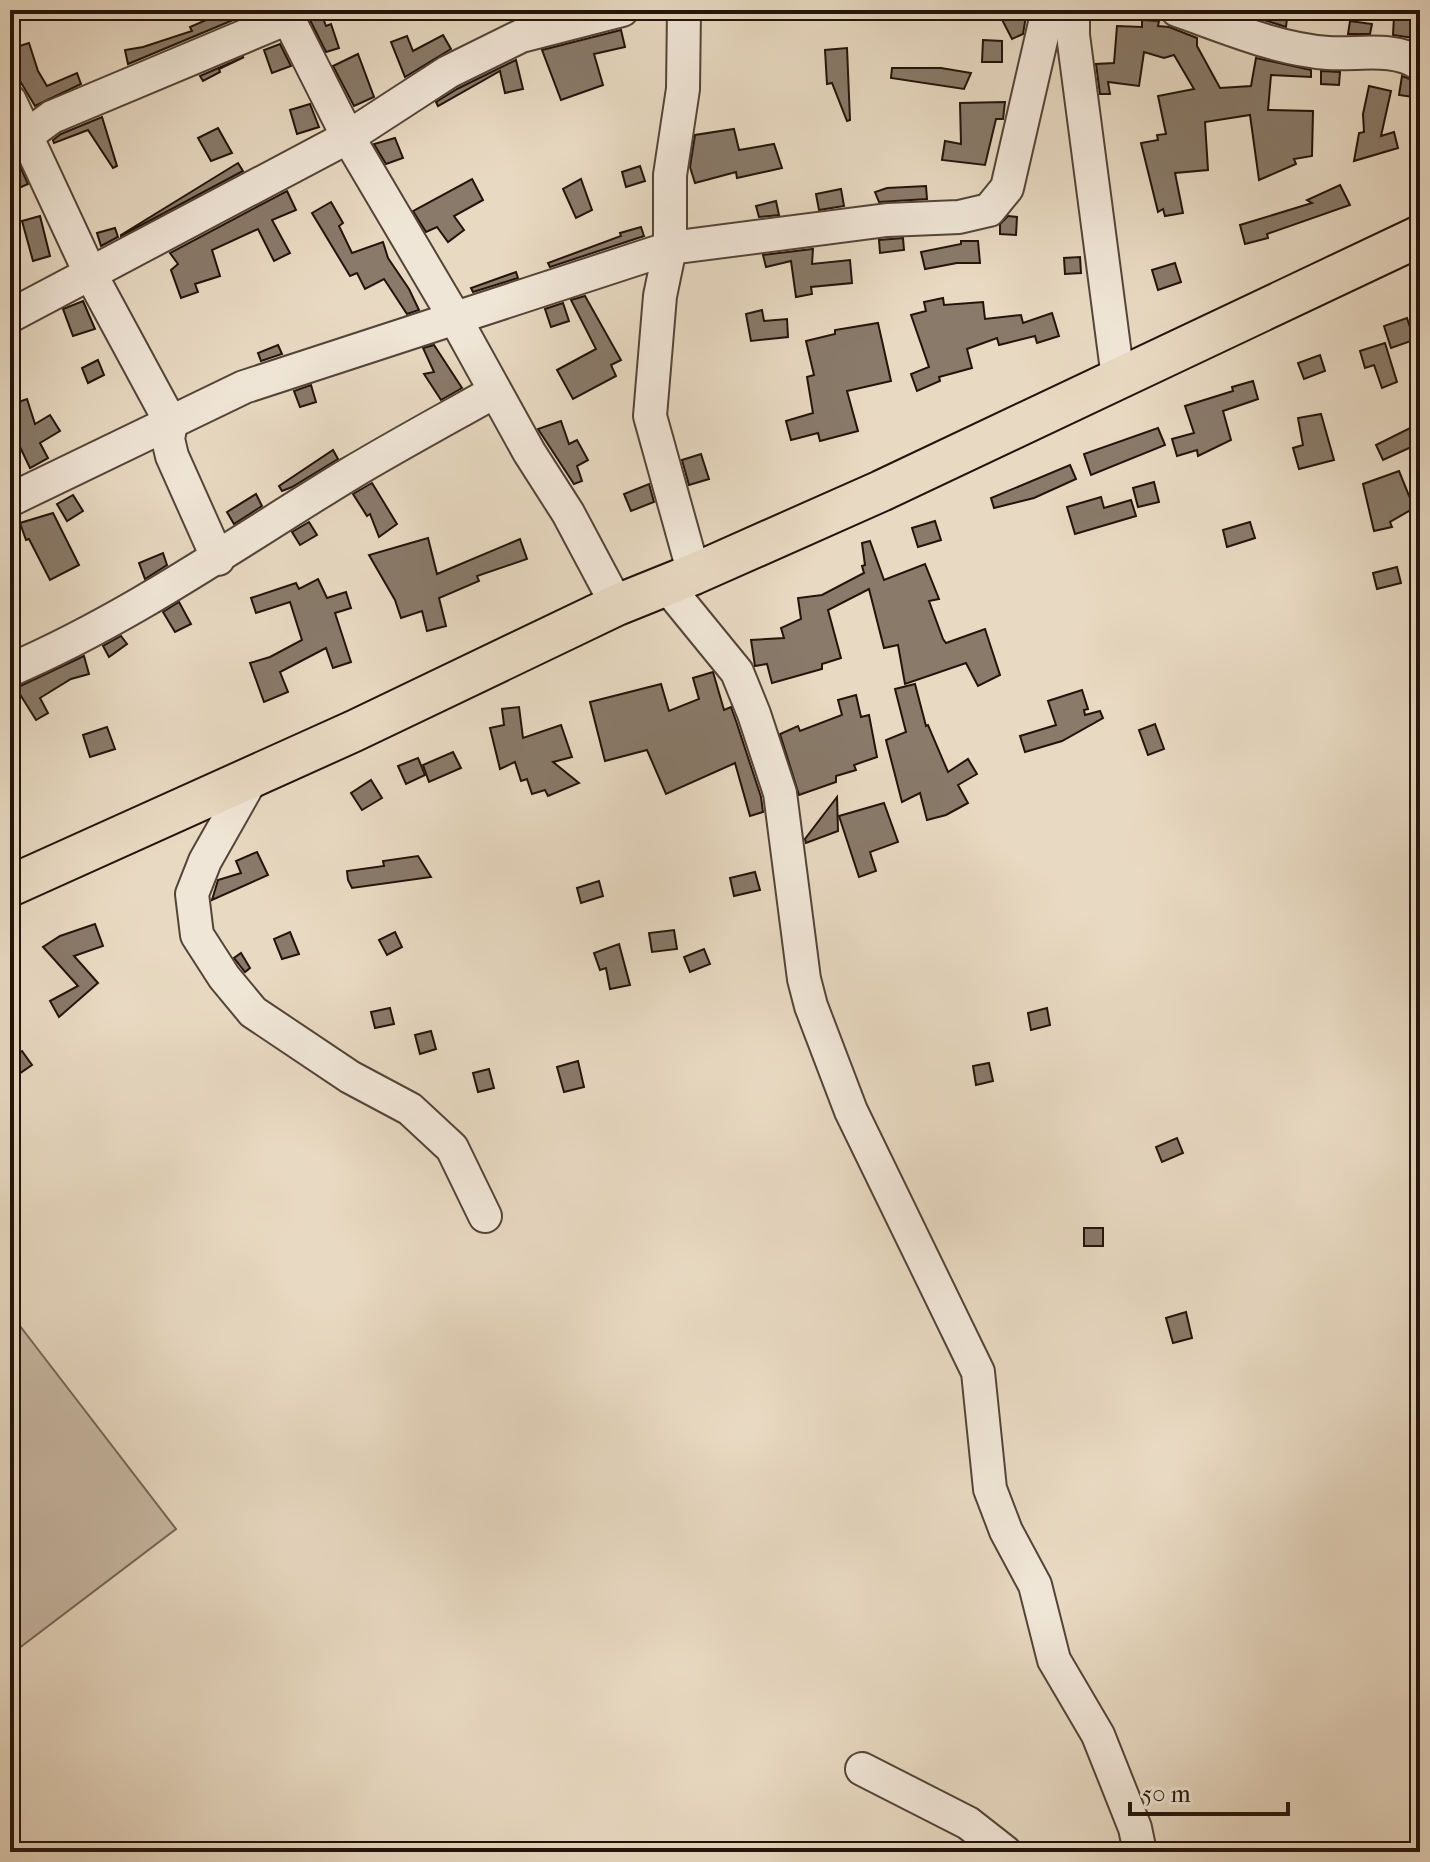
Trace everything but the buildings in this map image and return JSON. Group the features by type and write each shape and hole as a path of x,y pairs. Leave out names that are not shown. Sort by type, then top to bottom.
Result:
{"main road":[{"path":"10,886 354,731 617,605 881,491 1420,236"}],"street":[{"path":"10,316 348,137 448,72 521,36 622,10"},
{"path":"684,10 683,89 670,175 670,248 660,296 650,416 680,579 737,672 754,714 780,793 804,979 811,1006 851,1111 978,1372 990,1489 1006,1531 1035,1585 1054,1660 1098,1735 1135,1828 1140,1852"},
{"path":"10,500 244,387 670,248 887,220 959,217 989,210 1007,188 1048,10"},
{"path":"1073,10 1073,35 1118,378"},
{"path":"1177,10 1254,24 1328,53 1373,52 1410,57 1420,64"},
{"path":"18,141 52,117 286,14 348,137 456,320 494,392 568,513 617,605"},
{"path":"10,101 18,141 171,423 168,439 172,456 218,559"},
{"path":"10,670 42,656 218,559 351,473 494,392"},
{"path":"253,776 205,861 192,894 197,935 224,977 253,1012 350,1077 410,1109 452,1148 485,1216"},
{"path":"862,1769 968,1823 1005,1852"}],"shaded area":[{"path":"10,1313 176,1529 10,1655"}]}
